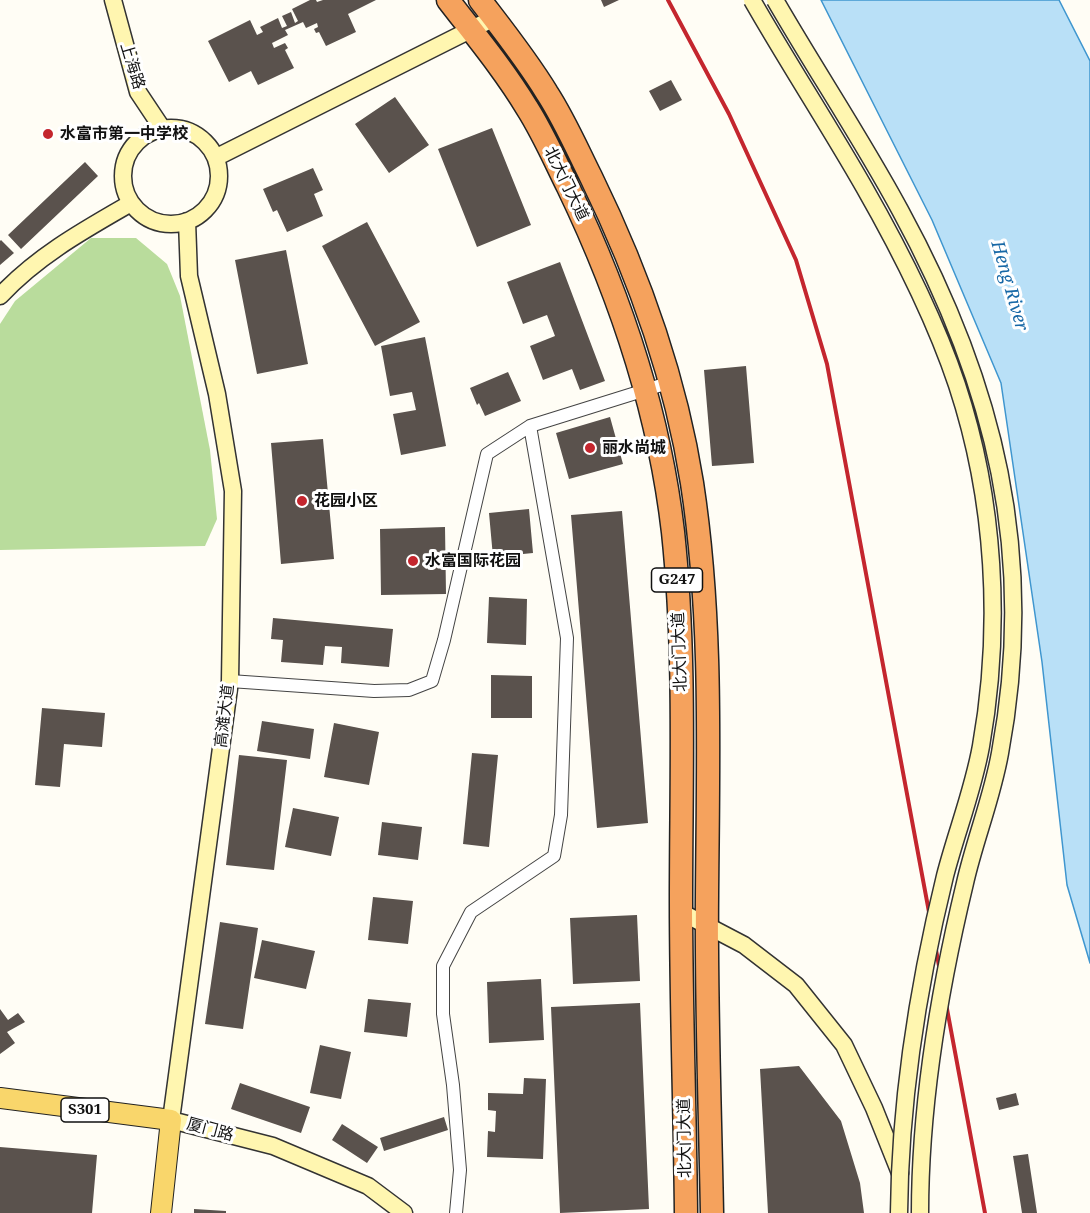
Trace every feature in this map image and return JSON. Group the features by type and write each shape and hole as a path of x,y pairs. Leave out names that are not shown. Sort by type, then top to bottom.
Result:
{"highway":[{"name":"北大门大道","path":"448,0 526,107 593,240 615,293 646,390 667,488 677,580 683,741 681,912 686,1213"},
{"name":"北大门大道","path":"480,0 548,93 616,230 639,284 671,382 690,473 703,578 708,706 707,925 712,1213"}],"main road":[{"name":"上海路","path":"113,0 138,92 162,128"},
{"path":"752,0 865,189 917,288 946,354 965,412 985,508 991,558 992,605 985,719 975,774 945,874 922,983 905,1102 900,1158 899,1213"},
{"path":"776,0 883,179 944,297 965,347 985,406 999,463 1008,526 1013,619 1007,707 995,778 966,879 943,987 926,1104 921,1159 920,1213"},
{"path":"218,157 494,18"},
{"path":"162,128 179,128 194,133 218,157 218,185 214,198 206,210 187,221 167,224 153,221 141,214 131,203 124,189 122,173 126,157 135,144 147,134 162,128"},
{"path":"0,296 21,274 73,236 131,203"},
{"name":"高滩大道","path":"161,1213 171,1120 230,681 232,491 217,394 189,276 187,221"},
{"path":"681,912 744,945 796,985 844,1045 900,1168 907,1213"},
{"name":"厦门路","path":"0,1098 171,1120 273,1146 368,1186 404,1213"}],"street":[{"path":"230,681 374,691 409,690 432,681 444,640 487,454 530,426 671,382"},
{"path":"456,1213 460,1170 453,1084 443,1014 443,966 471,912 554,856 561,815 567,638 530,426"},
{"path":"900,1168 928,1213"}],"green space":[{"path":"91,238 136,238 167,264 180,296 210,450 217,519 205,546 0,550 0,324 15,301"}],"water":[{"name":"Heng River","path":"821,0 1059,0 1090,61 1090,963 1067,885 1042,662 1001,383 932,220"}],"building":[{"path":"310,0 317,2 376,0 348,14 356,32 326,46 319,32 316,33 314,29 318,27 317,23 306,28 303,22 285,30 288,35 272,43 274,48 285,43 288,48 285,50 294,68 258,85 251,71 229,82 208,41 250,20 257,35 263,32 260,27 278,18 282,28 287,26 282,16 291,12 295,23 298,21 292,9"},
{"path":"601,0 619,0 604,7"},
{"path":"671,80 682,100 660,111 649,91"},
{"path":"395,97 429,145 389,173 355,124"},
{"path":"492,128 531,225 477,247 438,149"},
{"path":"85,162 98,176 21,249 8,235"},
{"path":"313,168 323,190 314,194 323,216 287,232 277,210 273,212 263,189"},
{"path":"367,222 420,322 375,346 322,246"},
{"path":"0,241 14,253 0,265"},
{"path":"286,250 308,364 257,374 235,260"},
{"path":"560,262 605,381 580,390 572,369 543,380 530,346 555,336 547,315 523,324 507,282"},
{"path":"425,337 446,446 401,455 393,414 416,410 412,392 390,396 381,346"},
{"path":"746,366 754,463 712,466 704,370"},
{"path":"508,372 521,401 485,416 479,403 477,405 470,388"},
{"name":"丽水尚城","path":"610,417 623,464 569,479 556,433"},
{"name":"花园小区","path":"323,439 334,559 281,564 271,443"},
{"path":"529,509 533,553 493,557 489,513"},
{"path":"622,511 648,823 597,828 571,515"},
{"name":"水富国际花园","path":"445,527 446,594 381,595 380,529"},
{"path":"489,597 527,599 526,645 487,643"},
{"path":"273,618 393,629 389,667 341,663 342,647 325,646 323,665 281,662 283,640 271,639"},
{"path":"491,675 532,676 532,718 491,718"},
{"path":"42,708 105,713 102,747 64,744 60,787 35,785"},
{"path":"262,721 314,729 310,759 257,751"},
{"path":"334,723 379,732 369,785 324,777"},
{"path":"472,753 498,755 489,847 463,844"},
{"path":"239,755 287,760 274,870 226,865"},
{"path":"293,808 339,817 331,856 285,847"},
{"path":"382,822 422,827 418,860 378,855"},
{"path":"373,897 413,901 408,944 368,940"},
{"path":"637,915 640,981 573,984 570,918"},
{"path":"220,922 258,928 243,1029 205,1024"},
{"path":"262,940 315,951 306,989 254,978"},
{"path":"541,979 544,1040 489,1043 487,982"},
{"path":"368,999 411,1003 407,1037 364,1032"},
{"path":"640,1003 649,1209 560,1213 551,1007"},
{"path":"0,1009 8,1020 18,1013 25,1022 7,1032 15,1043 0,1054"},
{"path":"320,1045 351,1052 341,1099 310,1093"},
{"path":"799,1066 841,1121 860,1183 864,1213 768,1213 760,1069"},
{"path":"524,1078 546,1079 543,1159 487,1157 488,1131 495,1132 496,1111 488,1110 488,1093 523,1094"},
{"path":"240,1083 310,1107 301,1133 231,1109"},
{"path":"1016,1093 1019,1105 999,1110 996,1098"},
{"path":"444,1117 448,1130 384,1151 380,1138"},
{"path":"342,1124 378,1147 367,1163 332,1140"},
{"path":"0,1147 97,1155 92,1213 0,1213"},
{"path":"1028,1154 1037,1213 1022,1213 1013,1156"},
{"path":"194,1209 226,1211 226,1213 194,1213"}],"railway":[{"path":"668,0 729,114 796,260 827,364 985,1213"}],"place":[{"name":"水富市第一中学校","path":"48,134"},
{"name":"丽水尚城","path":"590,448"},
{"name":"花园小区","path":"302,501"},
{"name":"水富国际花园","path":"413,561"}]}
